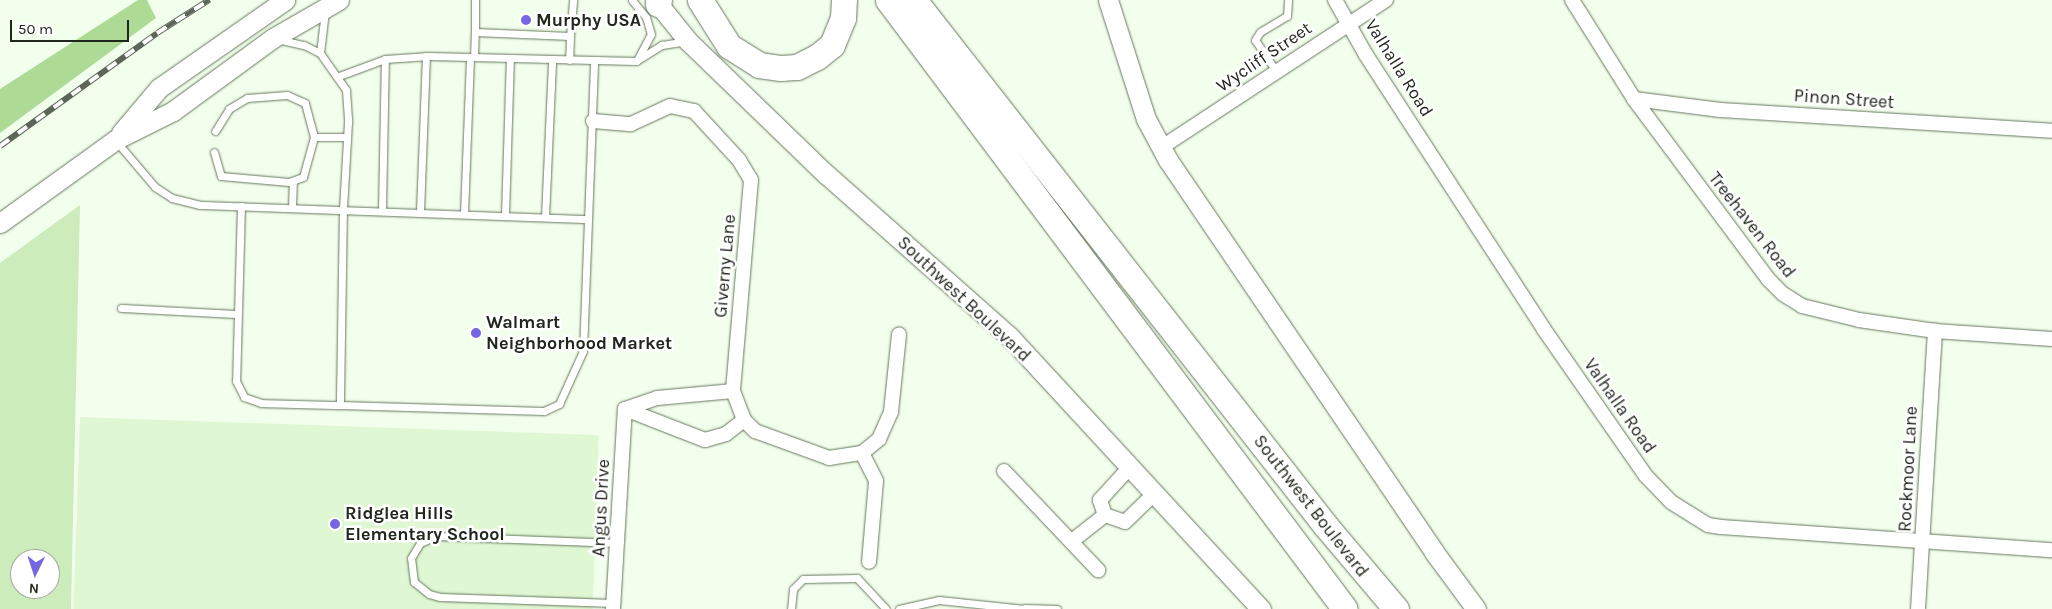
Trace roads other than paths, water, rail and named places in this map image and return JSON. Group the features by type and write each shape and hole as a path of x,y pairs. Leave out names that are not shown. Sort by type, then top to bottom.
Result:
{"highway":[{"path":"700,0 729,46 759,66 781,68 797,66 817,57 832,45 843,18 844,0"},
{"name":"Southwest Boulevard","path":"888,0 1344,609"},
{"name":"Southwest Boulevard","path":"914,0 1325,525 1396,609"}],"main road":[{"path":"115,140 159,88 285,0"},
{"path":"1108,0 1146,119 1162,148 1423,536 1476,609"},
{"name":"Southwest Boulevard","path":"658,1 688,41 827,175 1009,336 1262,609"},
{"path":"0,223 115,140 173,111 273,38 332,4"}],"street":[{"name":"Valhalla Road","path":"1335,0 1348,24 1543,328 1630,454 1671,502 1708,525 1721,527 2052,550"},
{"name":"Wycliff Street","path":"1162,148 1386,0"},
{"name":"Treehaven Road","path":"1572,0 1634,98 1768,279 1783,294 1802,306 1859,320 1935,330 2052,339"},
{"name":"Pinon Street","path":"1634,98 1720,110 2052,131"},
{"name":"Giverny Lane","path":"593,121 631,124 670,106 694,112 740,160 751,180 733,391 744,420"},
{"name":"Rockmoor Lane","path":"1918,609 1935,330"},
{"path":"625,409 705,440 726,434 744,420 755,431 829,458 862,453 878,439 891,412 899,334"},
{"path":"625,409 657,398 733,391"},
{"name":"Angus Drive","path":"613,606 625,409"},
{"path":"862,453 876,481 869,562"},
{"path":"1105,515 1100,500 1130,467"},
{"path":"1004,471 1098,570"},
{"path":"1105,515 1125,522 1155,493"},
{"path":"1072,542 1105,515"}],"lane":[{"path":"464,214 475,32 475,0"},
{"path":"569,60 573,0"},
{"path":"632,0 646,17 652,34 636,61"},
{"path":"1276,71 1254,40 1260,32 1287,16 1288,0"},
{"path":"320,53 332,4"},
{"path":"475,32 570,36"},
{"path":"273,38 304,45 320,53 339,76 346,90 347,137 342,208 340,405"},
{"path":"339,76 385,60 426,56 636,61 662,45 688,41"},
{"path":"420,212 426,56"},
{"path":"505,215 510,59"},
{"path":"382,210 385,60"},
{"path":"546,217 552,60"},
{"path":"241,206 236,314 236,381 244,397 260,403 544,411 559,404 582,351 594,61"},
{"path":"214,152 218,171 227,178 293,181 305,173 314,137 305,103 287,95 247,98 229,109 215,131"},
{"path":"314,137 347,137"},
{"path":"115,140 155,187 172,198 200,205 342,208 586,219"},
{"path":"292,207 293,181"},
{"path":"121,308 236,314"},
{"path":"613,606 440,597 429,594 414,582 411,558 420,543 436,536 618,543"},
{"path":"791,609 793,589 803,579 857,578 886,609"},
{"path":"899,609 939,600 1057,609"}],"railway":[{"path":"0,146 157,33 209,0"}],"place":[{"name":"Murphy USA","path":"526,20"},
{"name":"Walmart Neighborhood Market","path":"476,333"},
{"name":"Ridglea Hills Elementary School","path":"335,524"}]}
